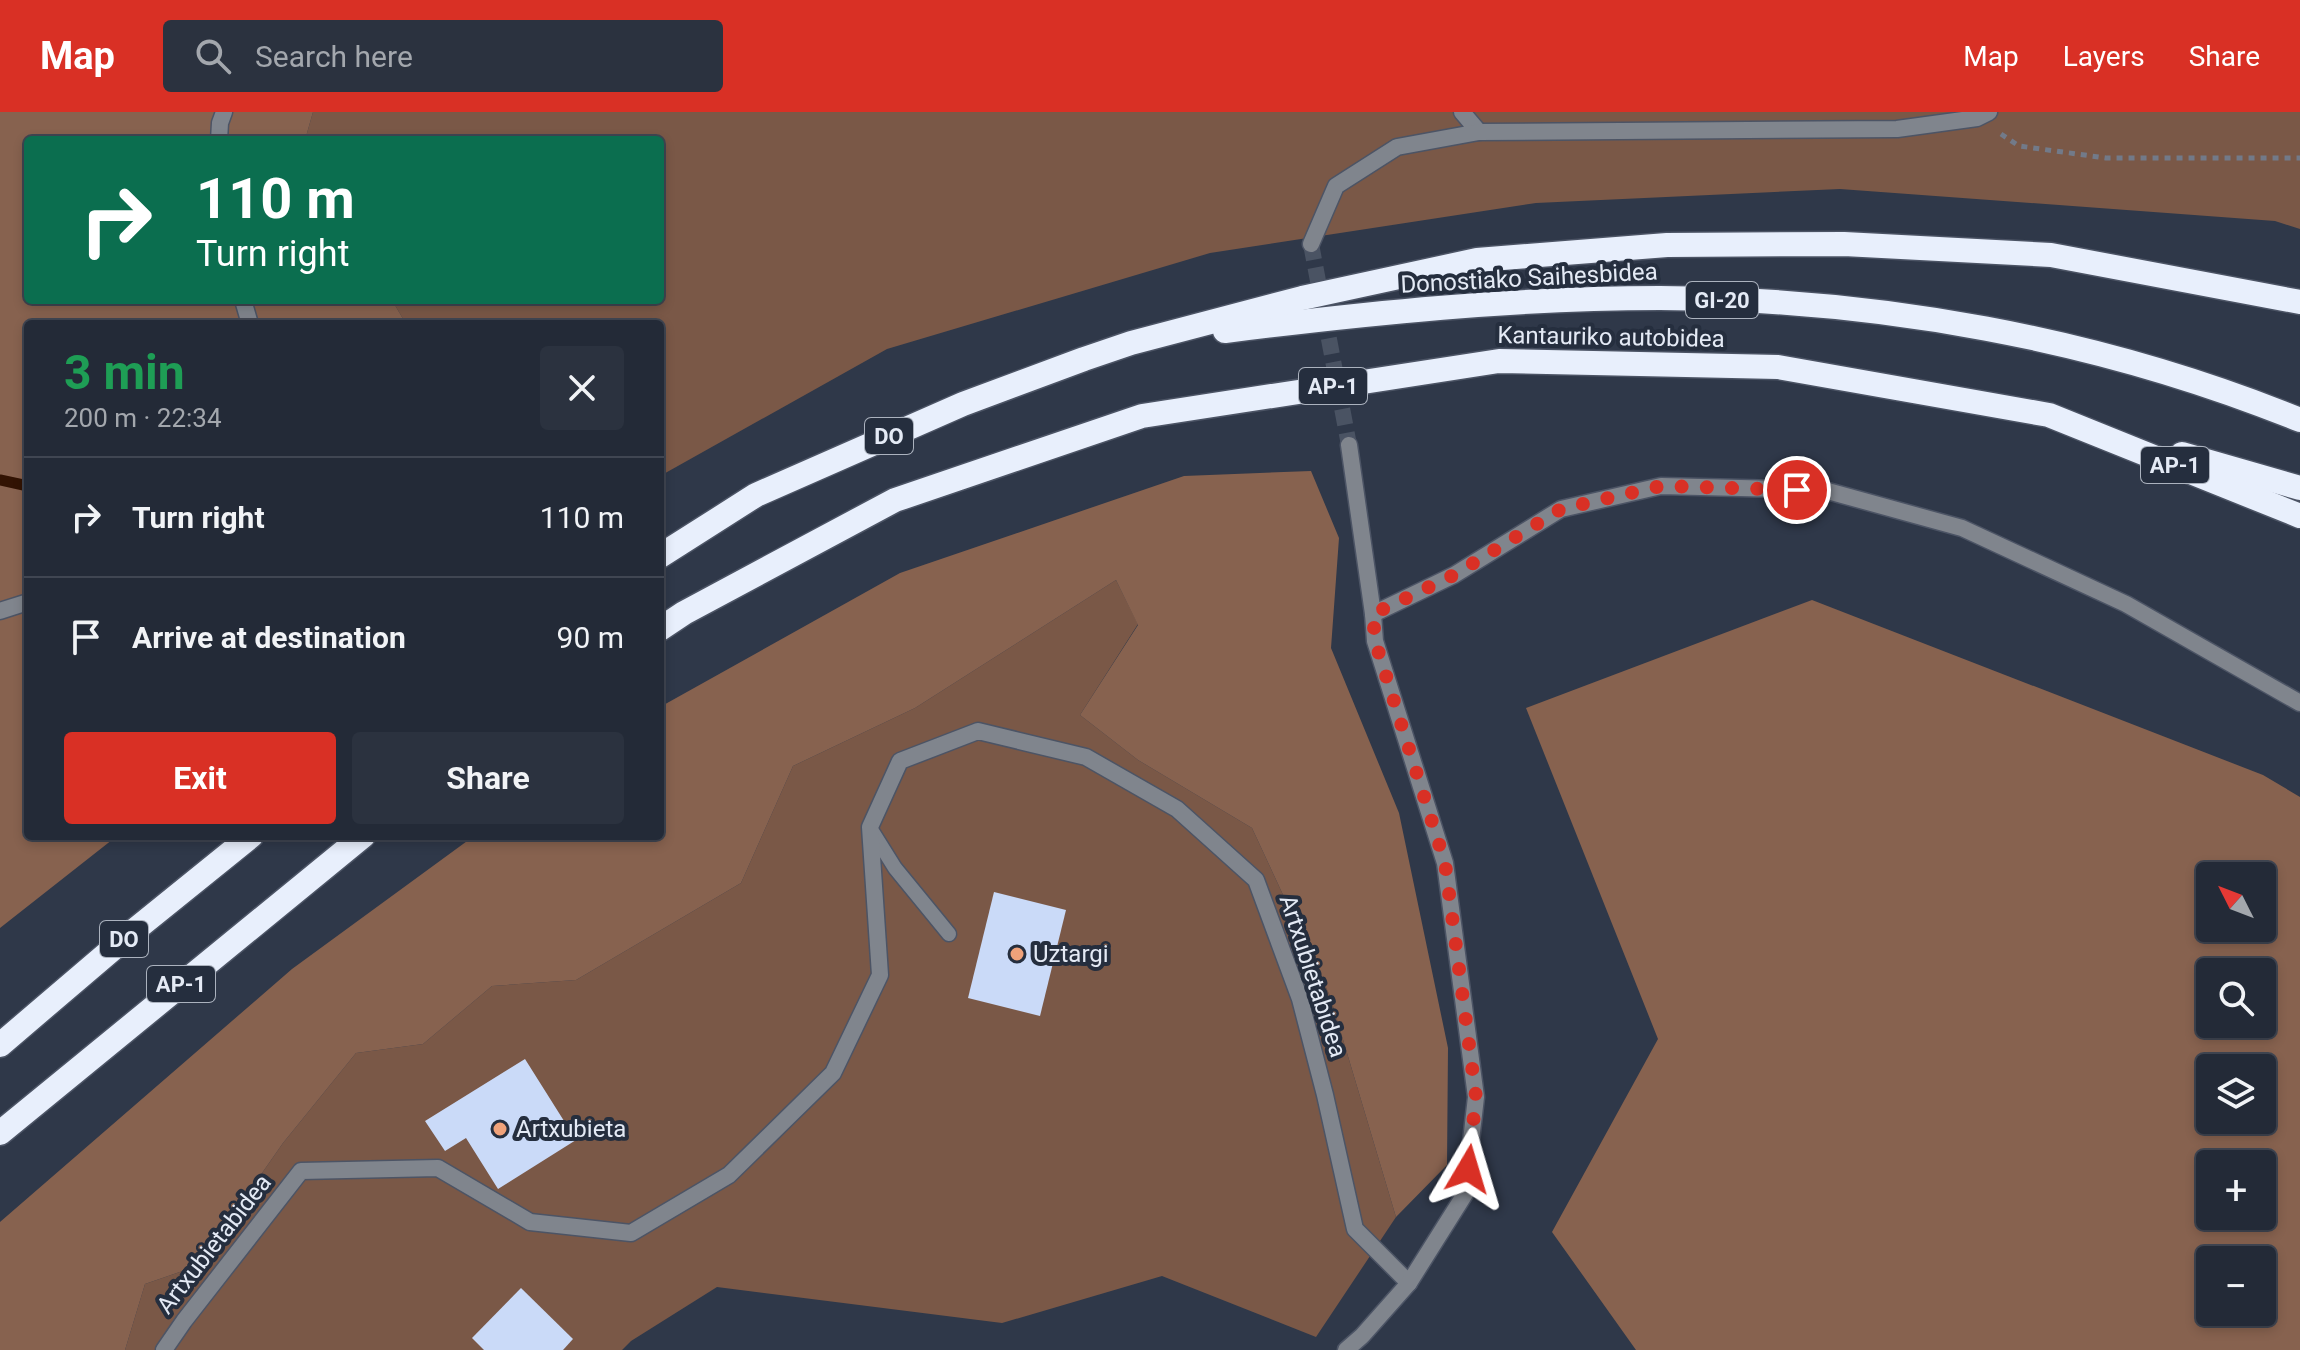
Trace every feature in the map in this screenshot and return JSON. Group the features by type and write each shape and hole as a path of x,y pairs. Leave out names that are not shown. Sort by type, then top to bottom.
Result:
{"highway":[{"path":"1131,343 1302,298 1477,260 1667,245 1844,244 2051,255 2300,302"},
{"name":"Donostiako Saihesbidea","path":"1131,343 1480,304 1659,298 1755,301 1859,309 2019,336 2141,366 2261,404 2300,420"},
{"name":"DO","path":"664,553 756,495 963,404 1131,343"},
{"name":"Kantauriko autobidea","path":"664,626 895,500 1142,416 1499,361 1778,367 2049,415 2300,516"},
{"path":"2049,415 2300,488"},
{"name":"DO","path":"0,1045 246,840"},
{"name":"AP-1","path":"0,1133 358,840"}],"street":[{"path":"219,136 224,112"},
{"path":"1462,112 1479,132"},
{"path":"1311,244 1336,186 1397,147 1479,132 1897,129 1983,115"},
{"path":"1346,1350 1409,1283 1465,1194 1476,1097 1445,863 1375,641 1349,445"},
{"path":"1373,614 1454,575 1561,509 1661,486 1824,490 1962,528 2126,604 2300,703"},
{"path":"0,611 24,603"},
{"name":"Artxubietabidea","path":"164,1350 301,1171 438,1168 530,1222 631,1233 729,1175 833,1073 880,975 870,827 900,761 978,731 1086,757 1177,809 1256,880 1300,999 1355,1229 1409,1283"}],"lane":[{"path":"870,827 895,868 949,934"}],"path":[{"path":"1983,115 2019,146 2106,158 2300,158"}],"shaded area":[{"path":"0,112 313,112 306,136 24,136 24,304 394,304 404,320 24,320 24,840 112,840 0,928"},
{"path":"313,112 2300,112 2300,229 2275,221 1840,189 1536,203 1210,253 887,349 664,474 664,320 404,320 394,304 664,304 664,136 306,136"},
{"path":"1311,471 1339,538 1331,648 1399,813 1448,1048 1447,1165 1396,1217 1330,996 1252,828 1138,760 1080,715 1138,625 1116,580 915,708 793,766 741,883 576,980 492,986 423,1044 356,1053 283,1143 197,1266 145,1284 125,1350 0,1350 0,1222 292,969 469,840 664,840 664,705 900,573 1184,476"},
{"path":"1116,580 1138,624 1080,715 1138,760 1252,828 1330,996 1396,1217 1316,1337 1162,1276 1002,1323 717,1287 631,1341 622,1350 125,1350 145,1284 197,1266 283,1143 356,1053 423,1044 492,986 576,980 741,883 793,766 915,708"},
{"path":"1812,600 2263,775 2300,797 2300,1350 1636,1350 1552,1232 1658,1039 1526,708"}],"building":[{"name":"Uztargi","path":"994,892 1066,910 1040,1016 968,998"},
{"name":"Artxubieta","path":"525,1059 576,1140 498,1189 466,1138 445,1151 425,1121"},
{"path":"521,1288 573,1339 563,1350 484,1350 472,1338"}],"waterway":[{"path":"0,480 24,485"}],"tunnel":[{"path":"1311,244 1349,445"}],"place":[{"name":"Uztargi","path":"1017,954"},
{"name":"Artxubieta","path":"500,1129"}],"route":[{"path":"1468,1169 1476,1097 1445,863 1375,641 1373,614 1454,575 1561,509 1661,486 1797,490"}]}
